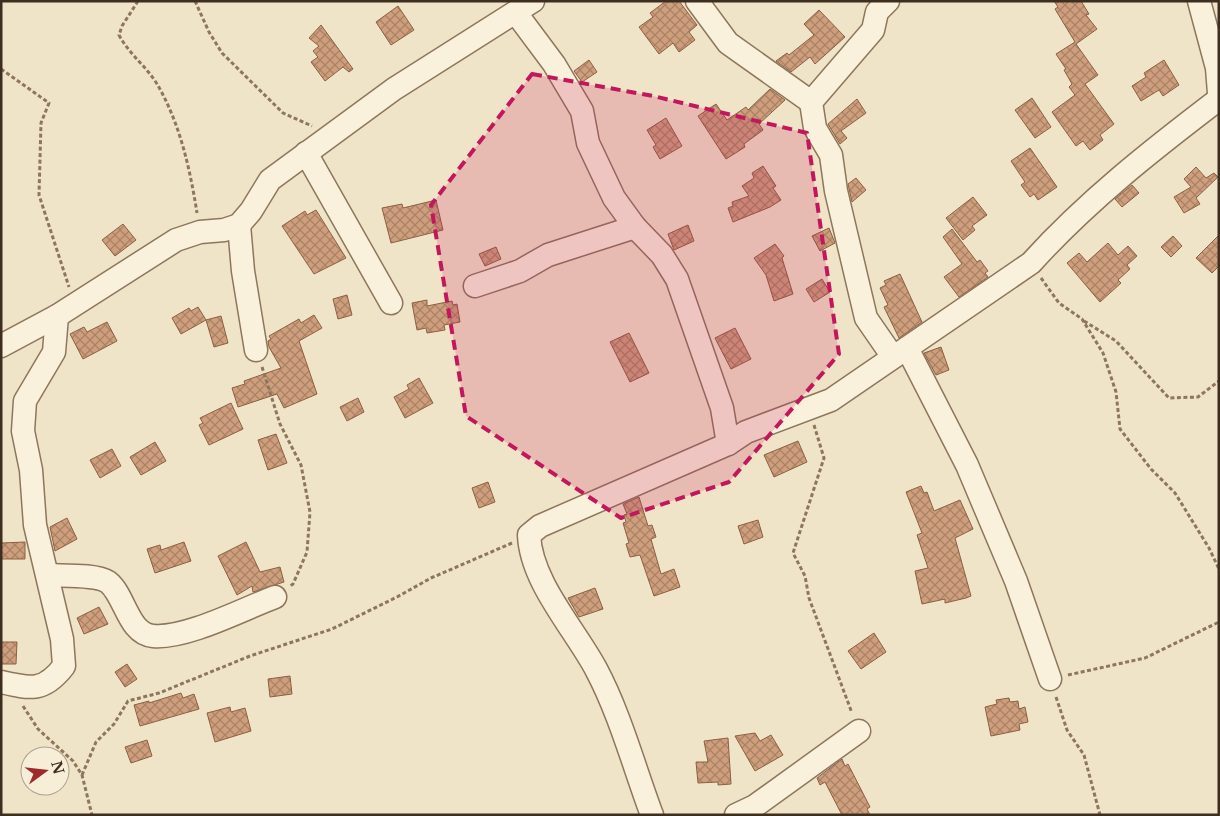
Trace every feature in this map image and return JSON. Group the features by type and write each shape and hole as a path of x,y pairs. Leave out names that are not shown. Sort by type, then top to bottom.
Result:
{"street":[{"path":"697,1 728,44 811,102 815,128 830,155 836,191 866,318 900,352 967,465 1016,581 1050,679"},
{"path":"811,102 873,30 877,12 888,1"},
{"path":"1199,1 1217,68 1219,93"},
{"path":"1,346 65,310 176,240 200,232 224,230 240,225 270,180 394,89 524,7 582,112 588,143 614,198 634,227 662,255 677,278 722,408 728,444"},
{"path":"652,815 608,695 596,670 540,578 532,559 529,535 540,526 728,444 746,432 832,400 1031,263 1051,240 1130,168 1219,100"},
{"path":"306,153 391,303"},
{"path":"240,225 243,271 256,350"},
{"path":"475,286 520,272 548,255 634,227"},
{"path":"1,682 41,687 53,680 64,666 62,639 35,525 31,470 23,431 25,400 54,352 65,310"},
{"path":"48,575 93,578 106,581 118,592 134,624 141,632 152,636 189,631 275,596"},
{"path":"736,815 755,806 859,731"}],"path":[{"path":"138,1 122,26 119,36 125,48 157,85 179,134 192,180 200,232"},
{"path":"195,1 209,32 222,53 283,113 307,125 334,132"},
{"path":"1,69 49,103 41,123 39,196 65,310"},
{"path":"1031,263 1059,303 1116,341 1169,398 1198,397 1219,381"},
{"path":"1082,319 1103,353 1116,392 1120,429 1151,469 1175,493 1209,548 1219,569"},
{"path":"256,350 280,424 301,464 310,512 307,552 293,584 275,596"},
{"path":"809,410 824,458 793,553 805,576 809,598 859,731"},
{"path":"82,775 96,742 114,724 128,701 159,693 250,656 332,629 398,597 431,578 529,535"},
{"path":"1100,815 1084,755 1067,730 1050,679 1145,658 1219,622"},
{"path":"18,698 38,728 55,746 66,753 82,775 92,815"}],"highlighted area":[{"path":"532,74 653,96 807,133 839,354 729,482 621,518 466,416 431,205"}],"building":[{"path":"666,1 679,1 697,25 689,32 695,40 679,52 673,43 659,54 639,27 653,17 650,13"},
{"path":"1054,1 1081,1 1089,14 1086,15 1097,29 1076,44 1098,75 1085,84 1114,124 1100,135 1103,140 1090,150 1083,141 1076,146 1052,112 1075,95 1069,87 1072,84 1064,70 1066,69 1056,54 1075,42 1055,9 1058,7"},
{"path":"398,6 414,30 391,45 376,22"},
{"path":"819,10 845,37 815,64 810,57 791,72 776,61 787,53 789,55 814,35 804,24"},
{"path":"321,25 353,69 349,72 343,67 325,81 311,62 318,57 313,51 319,46 309,38"},
{"path":"589,60 597,72 582,82 574,71"},
{"path":"1164,60 1179,85 1163,96 1159,90 1141,101 1132,86 1146,77 1144,73"},
{"path":"770,89 785,100 759,124 763,130 744,144 745,147 726,159 698,116 716,104 727,120 746,107 748,110"},
{"path":"1032,98 1051,127 1035,138 1015,110"},
{"path":"857,99 866,113 841,131 847,138 840,144 828,124"},
{"path":"666,118 682,146 660,159 653,147 656,145 647,130"},
{"path":"1030,148 1057,187 1038,200 1034,194 1030,197 1021,185 1025,182 1011,161"},
{"path":"763,166 776,186 773,188 781,200 770,207 733,222 728,208 733,206 732,202 749,196 742,186 754,178 752,173"},
{"path":"1196,167 1206,178 1214,173 1218,177 1196,198 1200,204 1184,213 1174,197 1191,187 1184,179"},
{"path":"856,178 866,190 852,202 848,184"},
{"path":"1132,185 1139,193 1122,207 1115,199"},
{"path":"973,197 987,215 972,226 975,230 963,240 946,218"},
{"path":"436,200 443,230 391,243 382,208 402,204 403,208"},
{"path":"316,210 346,258 314,274 282,226 305,211 307,215"},
{"path":"123,224 136,240 115,256 102,240"},
{"path":"688,225 694,241 674,250 668,234"},
{"path":"829,228 835,243 820,251 812,236"},
{"path":"952,229 977,262 980,260 988,271 985,273 988,277 959,297 944,277 962,264 943,237"},
{"path":"1219,235 1219,266 1212,273 1196,258"},
{"path":"1173,236 1182,246 1171,257 1161,247"},
{"path":"1108,243 1118,255 1128,246 1137,256 1127,265 1130,269 1118,280 1121,283 1100,302 1067,263 1079,253 1087,262"},
{"path":"775,244 784,256 782,258 793,294 774,301 766,275 754,258"},
{"path":"496,247 501,259 485,266 479,254"},
{"path":"900,274 922,322 899,338 884,307 888,305 880,288 886,285 884,281"},
{"path":"822,279 830,292 814,302 806,289"},
{"path":"347,295 352,315 338,319 333,299"},
{"path":"427,300 427,306 452,301 453,305 457,304 460,322 444,325 445,330 427,333 426,328 417,330 412,303"},
{"path":"198,307 206,320 181,334 172,318 189,308 191,311"},
{"path":"314,315 322,328 299,341 317,394 284,408 277,394 238,407 232,388 245,384 244,381 281,368 269,347 268,341 271,339 269,336 299,319 301,323"},
{"path":"221,316 228,343 214,347 206,320"},
{"path":"107,322 117,341 83,359 70,334 84,327 87,332"},
{"path":"735,328 751,359 731,369 715,338"},
{"path":"629,333 649,373 630,382 610,342"},
{"path":"941,347 949,370 936,375 924,353"},
{"path":"419,378 433,403 405,418 394,397 409,389 407,385"},
{"path":"358,398 364,412 347,421 340,407"},
{"path":"231,403 243,429 209,445 199,425 203,423 200,418"},
{"path":"276,434 287,463 268,470 258,440"},
{"path":"798,441 807,462 774,477 764,455"},
{"path":"155,442 166,461 141,475 130,457"},
{"path":"112,449 121,466 100,478 90,460"},
{"path":"488,482 495,502 479,508 472,488"},
{"path":"921,486 924,493 927,492 934,511 960,500 973,529 955,538 971,596 945,603 945,599 922,604 915,571 928,568 917,535 922,533 906,492"},
{"path":"639,497 648,526 652,525 656,537 651,539 661,574 674,569 680,587 654,596 640,555 630,557 626,544 629,543 623,523 626,522 624,515 627,514 623,504"},
{"path":"67,518 77,539 55,551 50,527"},
{"path":"758,520 763,537 744,544 738,526"},
{"path":"25,542 25,559 1,559 1,543"},
{"path":"184,542 191,561 155,573 147,549 160,545 161,550"},
{"path":"246,542 260,572 280,567 284,582 253,592 252,586 237,595 218,556"},
{"path":"595,588 603,609 579,617 568,598"},
{"path":"99,607 108,624 84,634 77,618"},
{"path":"874,633 886,652 861,669 848,651"},
{"path":"1,642 17,642 16,664 1,664"},
{"path":"127,664 137,679 125,687 115,672"},
{"path":"290,676 292,694 270,697 268,679"},
{"path":"181,693 183,698 194,694 199,709 140,726 134,705 149,701 149,703"},
{"path":"1009,698 1010,702 1018,701 1019,709 1025,707 1028,722 1019,724 1020,730 991,736 985,707 997,704 996,700"},
{"path":"230,707 231,712 245,708 251,731 215,742 207,713"},
{"path":"755,733 760,741 771,735 783,755 755,771 735,736"},
{"path":"728,738 731,784 718,785 718,782 698,783 696,762 708,762 704,741"},
{"path":"147,740 152,756 131,763 125,747"},
{"path":"842,759 845,766 848,764 870,807 867,809 870,815 842,815 825,782 820,785 817,778"}]}
